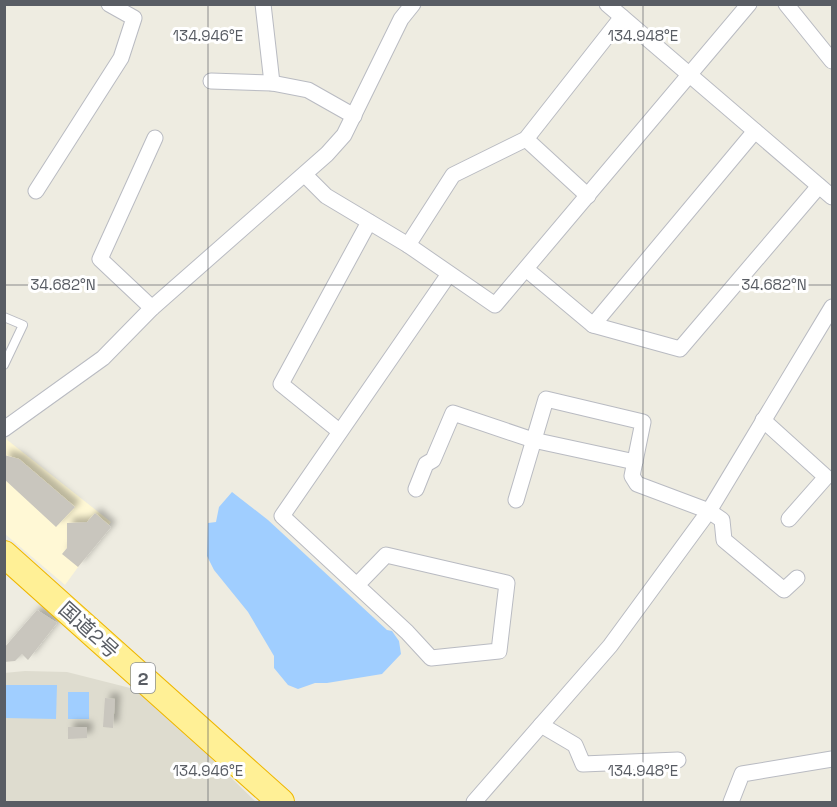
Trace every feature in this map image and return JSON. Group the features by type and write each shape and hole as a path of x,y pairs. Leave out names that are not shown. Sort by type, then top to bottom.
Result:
{"highway":[{"name":"国道2号","path":"4,554 281,802"}],"street":[{"path":"36,191 121,58 134,18 109,4"},
{"path":"263,4 272,83"},
{"path":"4,429 103,358 152,308 305,175 344,135 401,19 413,4"},
{"path":"607,4 832,197"},
{"path":"305,175 326,196 408,245 495,305 749,4"},
{"path":"786,4 832,60"},
{"path":"408,245 453,175 526,139 622,17"},
{"path":"211,81 272,83 308,90 354,116"},
{"path":"593,325 755,131"},
{"path":"152,308 100,259 155,138"},
{"path":"526,139 588,196"},
{"path":"526,269 593,325 680,350 819,186"},
{"path":"339,431 281,384 369,222"},
{"path":"357,585 386,555 507,583 499,651 431,658 282,516 449,274"},
{"path":"474,802 610,646 709,511 832,307"},
{"path":"516,500 546,399 643,422 632,476 637,484 709,511 722,519 724,540 784,590 797,578"},
{"path":"416,489 426,464 433,460 453,413 533,440 635,462"},
{"path":"763,420 826,477 789,519"},
{"path":"542,725 575,745 583,764 678,760"},
{"path":"731,802 742,774 832,759"}],"lane":[{"path":"4,317 23,325 4,365"}],"shaded area":[{"path":"6,439 111,522 65,585 5,534"},
{"path":"67,672 142,691 256,802 5,802 4,673"}],"water":[{"path":"232,492 268,520 387,630 392,631 399,641 401,654 382,674 315,683 298,689 288,685 274,668 274,656 248,612 214,570 207,556 208,523 216,522 219,507"},
{"path":"5,685 57,685 56,719 5,718"},
{"path":"68,692 89,692 89,719 68,719"}],"building":[{"path":"4,455 19,459 75,507 56,527 4,479"},
{"path":"95,513 111,527 78,567 62,554 67,548 67,523 87,522"},
{"path":"37,610 57,623 28,660 22,654 15,661 4,662 4,648"},
{"path":"105,698 115,699 113,728 103,727"},
{"path":"68,727 87,727 87,738 68,739"}]}
